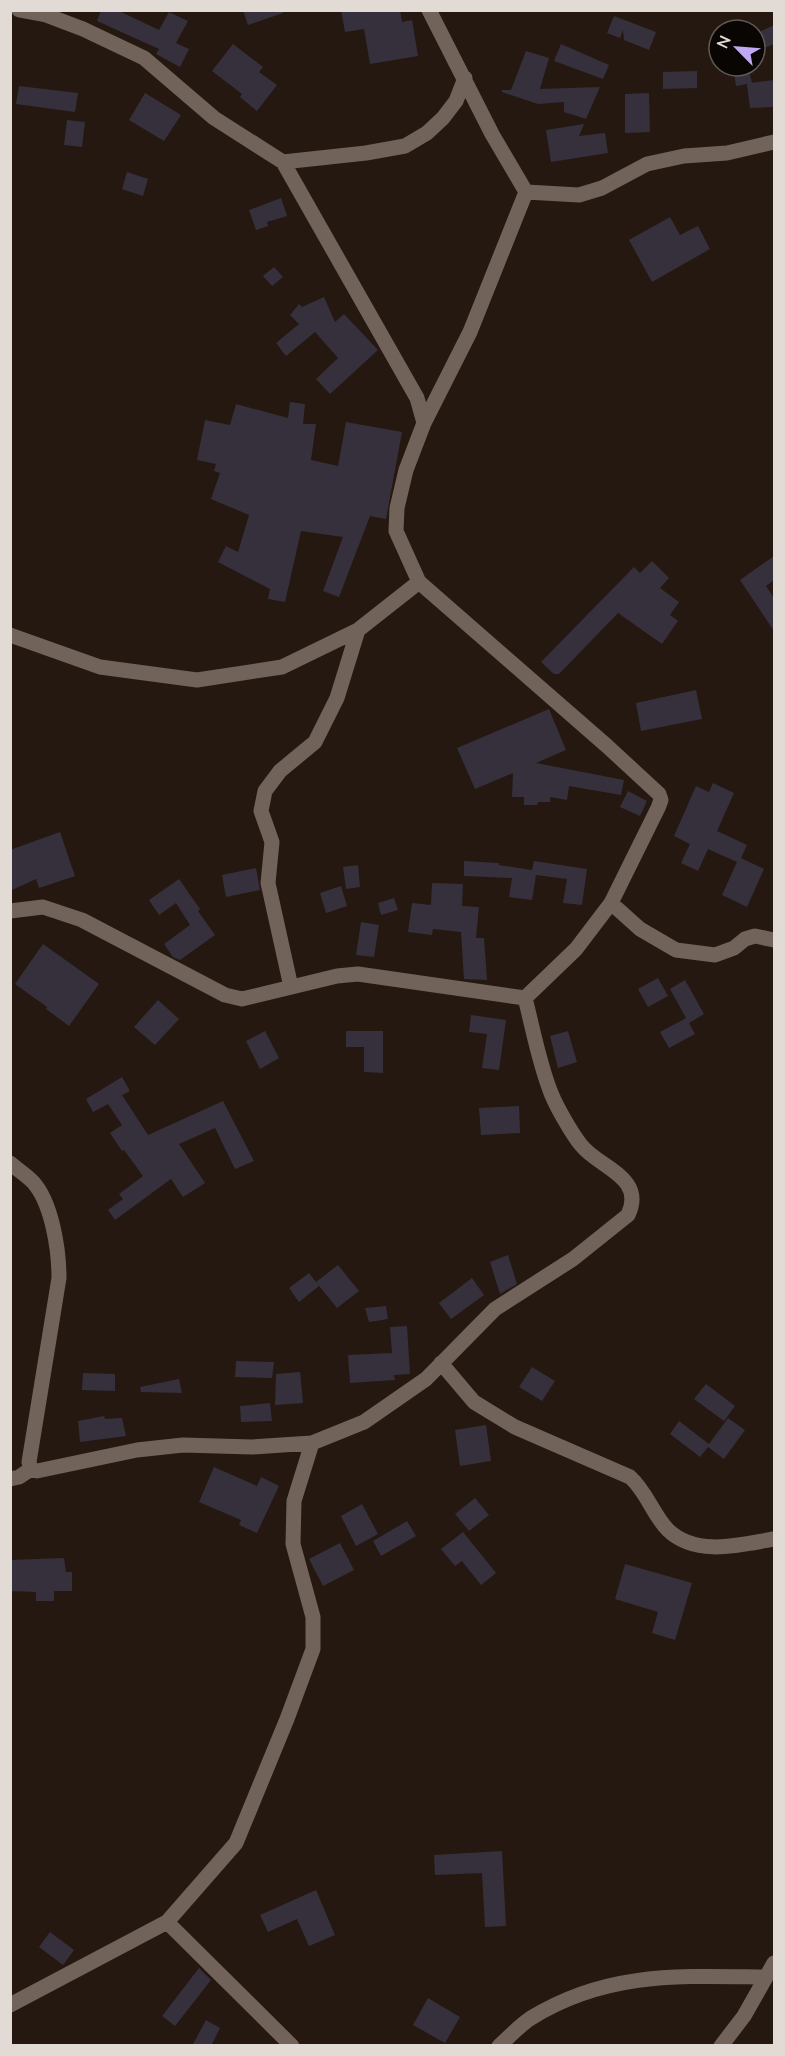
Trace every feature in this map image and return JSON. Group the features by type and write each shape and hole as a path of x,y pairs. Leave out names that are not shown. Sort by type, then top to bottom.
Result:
{"street":[{"path":"19,10 45,13 83,28 144,58 214,118 283,162 417,398 424,423"},
{"path":"429,10 492,134 526,192"},
{"path":"283,162 366,153 405,146 427,133 443,118 456,101 465,78"},
{"path":"526,192 579,195 602,188 647,164 684,156 727,153 774,142"},
{"path":"525,998 576,950 611,903 661,800 659,794 607,746 419,582 396,531 397,508 406,470 424,423 471,332 526,192"},
{"path":"10,635 100,667 197,680 282,667 358,630 419,582"},
{"path":"291,987 268,883 272,842 261,811 265,791 280,771 315,742 337,698 358,630"},
{"path":"611,903 640,929 676,950 715,955 734,948 745,939 755,936 774,940"},
{"path":"10,911 43,907 82,920 225,995 242,999 337,976 358,974 525,998"},
{"path":"31,1469 37,1471 137,1450 183,1445 252,1447 312,1443 363,1422 426,1379 495,1309 573,1259 628,1215 632,1206 632,1195 626,1180 582,1146 551,1094 525,998"},
{"path":"10,1163 34,1184 49,1212 59,1254 59,1278 29,1462 31,1469"},
{"path":"441,1363 474,1402 515,1427 630,1477 639,1485 668,1529 687,1542 709,1548 774,1539"},
{"path":"10,2005 167,1922 236,1843 313,1649 313,1617 293,1544 294,1501 312,1443"},
{"path":"10,1479 19,1477 31,1469"},
{"path":"167,1922 292,2046"},
{"path":"721,2046 744,2016 774,1963"},
{"path":"500,2046 529,2020 560,2002 604,1986 643,1978 766,1977"}],"building":[{"path":"101,10 117,10 159,30 169,12 188,21 176,43 189,49 180,67 156,54 159,49 97,21"},
{"path":"243,10 283,10 283,13 248,25"},
{"path":"341,10 400,10 402,22 412,20 418,56 370,64 364,29 345,32"},
{"path":"614,16 656,32 649,50 624,40 623,30 620,38 607,33"},
{"path":"774,25 774,44 767,47 767,28"},
{"path":"233,44 263,67 259,72 277,85 257,111 240,97 242,94 212,71"},
{"path":"561,44 609,65 603,79 554,61"},
{"path":"526,51 549,58 540,89 600,87 586,119 564,112 564,102 538,104 502,92 502,90 511,90"},
{"path":"697,71 697,88 663,89 663,72"},
{"path":"735,78 751,78 752,83 774,80 774,107 750,108 747,84 736,86"},
{"path":"19,86 78,93 75,112 16,104"},
{"path":"145,93 181,115 164,141 129,120"},
{"path":"649,93 650,132 625,133 625,94"},
{"path":"67,120 85,122 82,147 64,145"},
{"path":"584,124 579,136 605,133 608,153 551,162 546,130"},
{"path":"127,172 148,179 143,196 122,189"},
{"path":"281,198 287,216 267,222 268,226 256,230 249,210"},
{"path":"670,217 680,235 698,226 710,249 652,282 629,240"},
{"path":"274,267 283,277 272,286 263,276"},
{"path":"324,297 335,322 344,314 378,350 330,394 316,379 338,358 315,332 286,356 276,343 299,324 290,315 299,304 302,307"},
{"path":"290,402 305,404 303,424 316,424 311,460 338,466 346,422 402,432 386,519 370,516 339,597 323,591 343,537 301,531 285,602 268,599 270,589 218,562 226,546 238,552 249,515 211,499 220,473 214,471 216,464 197,460 205,420 230,425 236,404 288,418"},
{"path":"774,556 774,580 766,586 774,598 774,631 740,580"},
{"path":"652,561 669,578 660,588 679,602 670,615 678,621 662,644 618,613 559,674 554,674 541,662 634,567 640,573"},
{"path":"696,690 702,719 641,731 636,703"},
{"path":"549,709 566,750 536,763 624,780 621,795 569,786 567,800 550,797 550,802 524,805 524,797 512,797 513,773 475,789 457,748"},
{"path":"713,783 734,793 717,831 747,845 741,858 764,869 747,907 722,895 737,862 708,849 698,871 681,863 690,844 674,836 696,786 709,792"},
{"path":"628,791 647,801 640,816 620,807"},
{"path":"60,832 75,876 39,888 36,879 10,891 10,850"},
{"path":"464,861 499,863 499,865 532,870 534,861 587,869 582,905 563,903 567,879 536,875 532,900 509,897 512,878 464,876"},
{"path":"358,865 360,887 346,889 343,867"},
{"path":"256,868 260,890 226,897 222,875"},
{"path":"179,879 215,935 180,960 173,957 164,944 190,925 176,903 159,915 149,900"},
{"path":"432,883 463,884 462,906 479,907 476,938 484,938 487,980 464,979 461,932 433,929 432,935 408,932 412,903 431,905"},
{"path":"341,886 347,906 326,913 320,893"},
{"path":"394,898 398,910 381,915 378,903"},
{"path":"361,922 379,925 374,957 356,955"},
{"path":"43,944 99,984 69,1026 15,984"},
{"path":"658,978 668,996 648,1007 638,989"},
{"path":"685,980 704,1014 689,1023 695,1034 669,1048 660,1032 686,1018 670,989"},
{"path":"158,1000 179,1019 155,1045 134,1027"},
{"path":"471,1015 506,1020 499,1070 482,1068 487,1034 469,1032"},
{"path":"265,1031 279,1058 260,1069 246,1041"},
{"path":"346,1031 383,1031 383,1073 364,1072 364,1047 346,1047"},
{"path":"568,1031 577,1062 558,1068 550,1036"},
{"path":"122,1077 130,1091 122,1095 148,1135 223,1101 254,1161 235,1169 215,1128 179,1144 205,1183 183,1197 171,1179 115,1220 108,1210 123,1199 119,1194 143,1176 110,1133 122,1125 108,1104 93,1112 86,1099"},
{"path":"519,1106 520,1133 481,1135 479,1108"},
{"path":"508,1255 517,1284 500,1294 490,1262"},
{"path":"338,1265 359,1291 337,1308 316,1282"},
{"path":"309,1273 319,1286 299,1302 289,1288"},
{"path":"472,1278 484,1295 451,1319 439,1303"},
{"path":"386,1306 388,1319 369,1322 365,1308"},
{"path":"407,1326 410,1374 394,1375 395,1380 350,1383 348,1355 392,1353 390,1327"},
{"path":"236,1361 274,1362 272,1378 235,1377"},
{"path":"532,1367 555,1381 542,1401 519,1387"},
{"path":"300,1372 303,1403 275,1405 276,1374"},
{"path":"83,1373 115,1374 115,1391 82,1390"},
{"path":"179,1379 182,1393 141,1392 140,1387"},
{"path":"706,1384 735,1406 724,1421 694,1399"},
{"path":"270,1403 272,1421 241,1422 240,1406"},
{"path":"104,1416 105,1419 122,1418 126,1436 80,1442 78,1421"},
{"path":"728,1418 745,1430 724,1459 708,1447 700,1457 670,1434 679,1421 709,1444"},
{"path":"486,1425 491,1461 460,1466 455,1430"},
{"path":"214,1467 257,1486 261,1477 279,1486 257,1533 239,1525 241,1520 199,1502"},
{"path":"475,1498 489,1515 469,1531 455,1514"},
{"path":"362,1504 378,1534 356,1546 341,1516"},
{"path":"407,1521 416,1536 381,1556 373,1541"},
{"path":"463,1532 496,1573 481,1585 462,1561 455,1566 441,1549"},
{"path":"340,1543 354,1570 323,1586 309,1559"},
{"path":"64,1558 66,1572 72,1572 72,1591 54,1591 54,1601 36,1601 36,1592 10,1591 10,1560"},
{"path":"625,1564 692,1583 675,1640 652,1633 658,1612 615,1599"},
{"path":"502,1851 506,1926 485,1927 482,1873 435,1875 434,1855"},
{"path":"316,1890 335,1935 309,1946 297,1919 268,1932 260,1915"},
{"path":"50,1932 74,1950 63,1965 39,1947"},
{"path":"199,1968 211,1980 175,2026 162,2016"},
{"path":"428,1998 460,2017 445,2043 413,2025"},
{"path":"206,2020 220,2028 211,2046 192,2046"}]}
